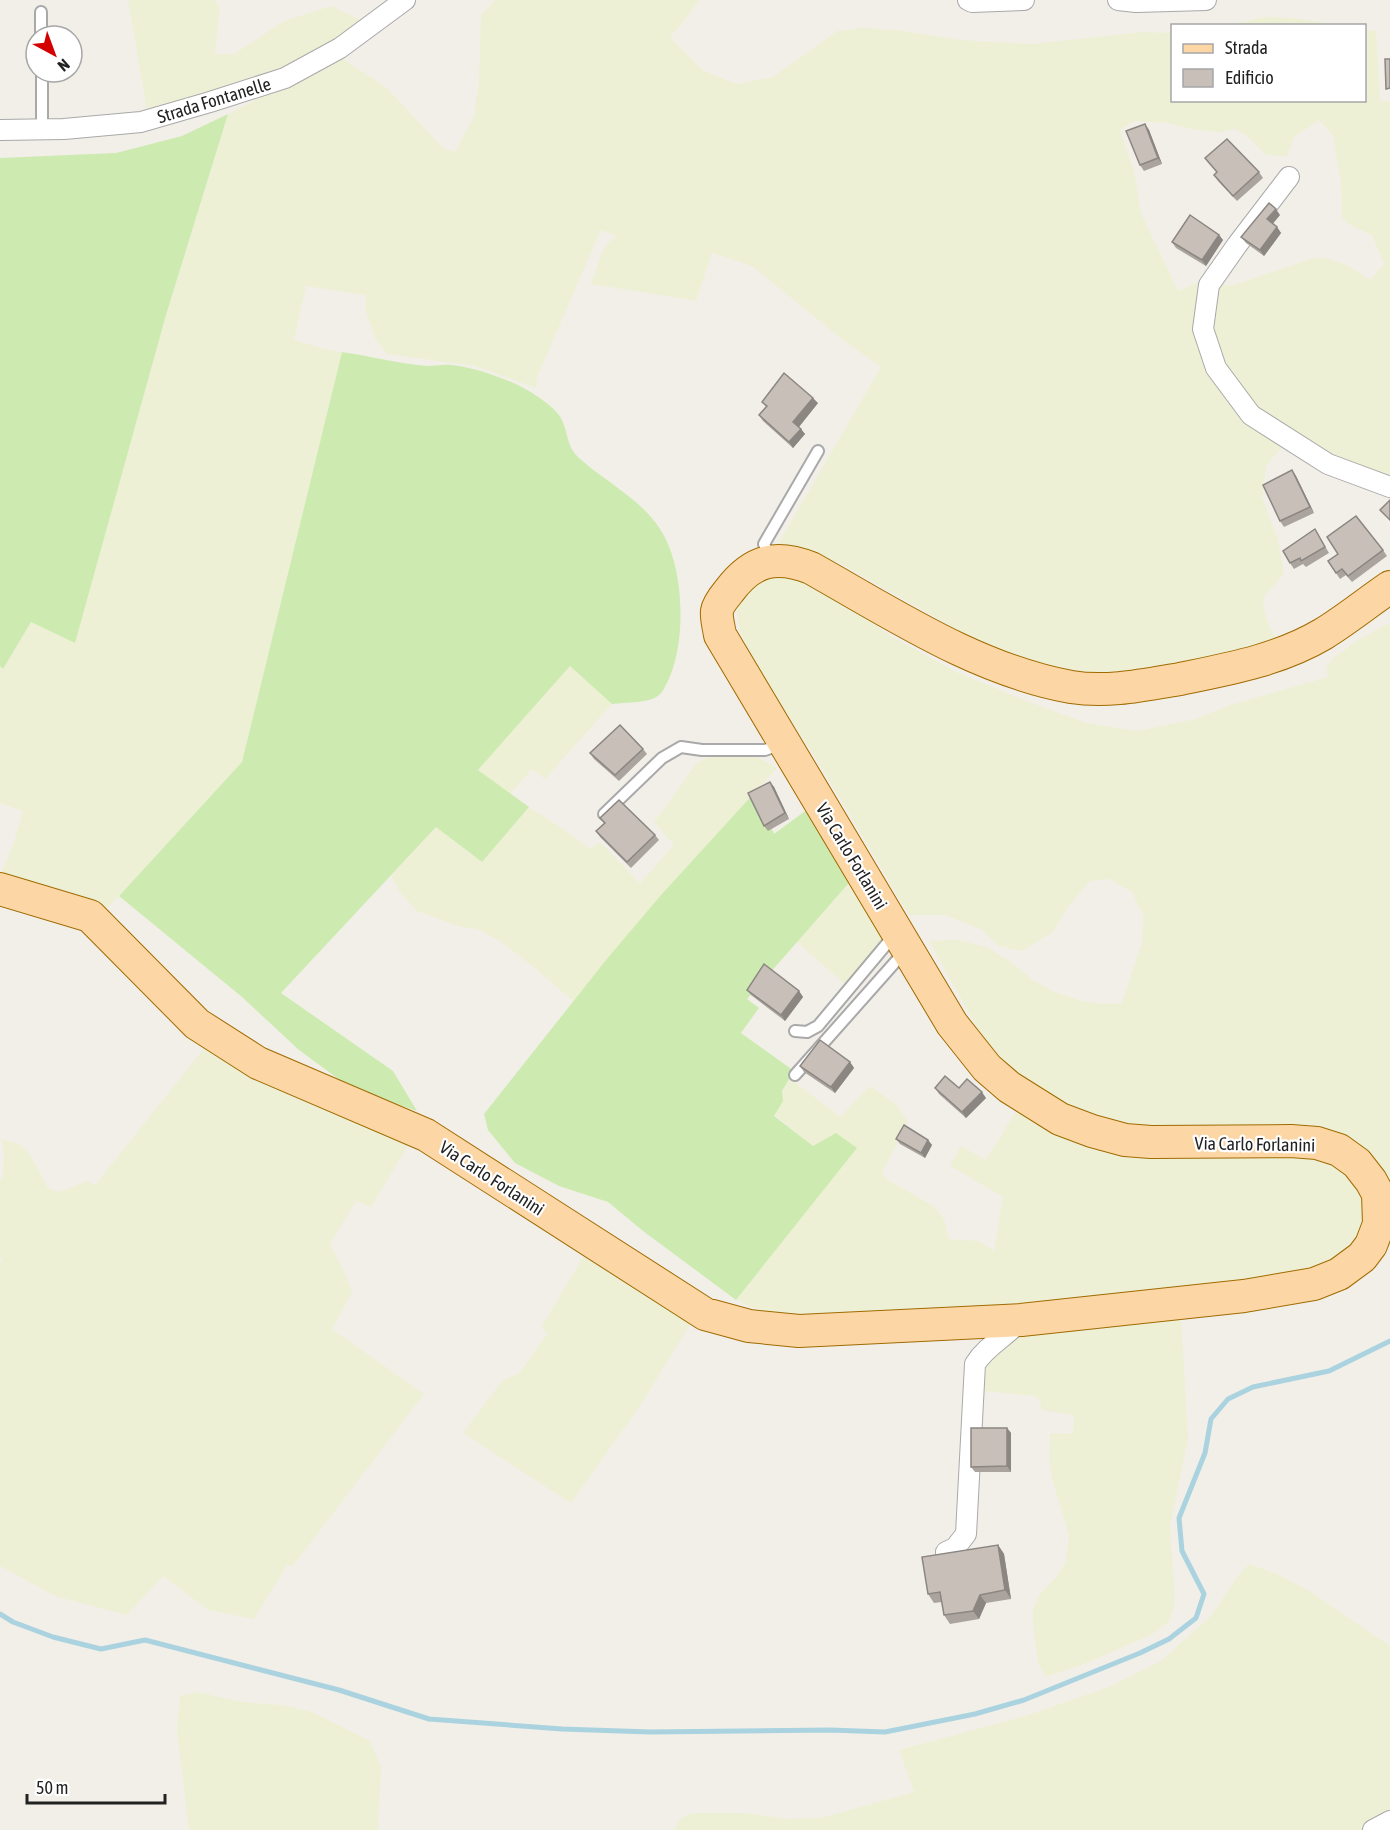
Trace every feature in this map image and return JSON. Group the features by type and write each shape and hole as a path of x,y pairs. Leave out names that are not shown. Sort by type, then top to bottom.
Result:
{"main road":[{"path":"772,560 792,560 811,568 939,640 1006,669 1072,687 1112,690 1236,668 1275,656 1322,634 1390,587"},
{"name":"Via Carlo Forlanini","path":"0,889 90,916 197,1024 258,1064 426,1136 705,1314 749,1326 799,1331 1021,1320 1244,1296 1314,1284 1339,1274 1380,1242 1378,1194 1357,1163 1339,1150 1317,1143 1291,1141 1151,1142 1125,1140 1060,1119 1010,1087 987,1068 952,1024 720,635 717,611 724,597 738,579 754,567 772,560"}],"street":[{"name":"Strada Fontanelle","path":"0,130 42,130 141,122 285,78 340,48 405,0"},
{"path":"968,0 972,2 1024,0"},
{"path":"1118,0 1136,2 1206,0"},
{"path":"1289,177 1209,285 1203,329 1216,368 1251,415 1328,464 1390,487"},
{"path":"946,1552 955,1548 966,1534 975,1364 990,1345 1011,1331 1021,1320"},
{"path":"1373,1830 1390,1821"}],"lane":[{"path":"41,12 41,24"},
{"path":"42,84 42,130"},
{"path":"772,560 764,544 818,451"},
{"path":"604,814 662,758 681,747 702,750 765,750 785,743"},
{"path":"795,1031 807,1032 818,1026 902,940"},
{"path":"795,1075 902,940"}],"green space":[{"path":"128,0 215,0 220,7 215,54 234,54 284,21 331,6 365,22 279,74 204,97 147,110"},
{"path":"495,0 699,0 670,37 702,70 737,84 773,77 837,31 864,28 896,30 961,40 1032,44 1144,32 1171,33 1171,102 1366,102 1366,30 1376,31 1380,101 1390,101 1390,481 1285,443 1266,466 1262,497 1278,540 1284,574 1265,595 1263,607 1276,640 1230,657 1101,676 1041,667 984,645 837,562 778,544 881,367 843,340 752,266 712,253 696,301 591,284 602,252 617,236 601,230 537,377 536,388 475,366 387,354 375,338 365,308 366,295 306,286 294,340 342,352 242,762 105,911 0,875 13,845 23,811 0,803 0,666 3,669 31,622 75,642 166,315 228,114 340,57 387,88 443,148 455,152 474,116 479,80 481,15","holes":["1319,120 1333,135 1341,183 1342,217 1348,224 1372,235 1384,264 1370,280 1347,265 1329,259 1313,258 1231,286 1201,281 1178,291 1141,213 1134,171 1120,130 1135,121 1167,123 1219,132 1235,129 1247,136 1266,155 1287,156 1294,137"]},
{"path":"1263,17 1294,18 1332,24 1235,24"},
{"path":"228,114 166,315 75,643 31,622 3,669 0,666 0,158 116,153 182,136"},
{"path":"342,352 417,365 448,365 467,368 513,383 537,396 559,415 574,453 643,508 652,518 668,545 678,584 680,627 678,648 667,683 661,693 651,700 612,704 570,666 478,770 529,807 482,862 436,827 281,993 393,1071 417,1111 352,1089 299,1050 242,997 119,896 242,762"},
{"path":"776,574 808,578 891,636 956,672 1087,723 1138,731 1195,719 1230,705 1328,677 1326,668 1332,659 1358,640 1390,624 1390,1192 1351,1144 1121,1132 1067,1113 1010,1073 978,1029 929,941 958,940 987,947 1054,992 1082,1001 1105,1004 1122,1003 1142,942 1143,915 1132,892 1109,879 1090,881 1068,907 1053,932 1022,951 999,946 982,930 945,915 909,915 826,775 753,660 740,631 736,605 751,586"},
{"path":"570,665 612,704 545,779 532,769 510,794 478,770"},
{"path":"714,754 752,754 777,768 661,895 573,1001 500,941 477,929 461,927 417,911 401,894 391,876 436,827 482,862 529,807 590,849 600,842 640,883 674,845 654,822 697,763"},
{"path":"756,791 774,834 816,803 855,876 747,999 759,1008 741,1033 794,1071 782,1091 783,1101 774,1116 813,1146 836,1133 857,1148 736,1300 608,1202 559,1186 515,1163 488,1130 484,1114 606,960 661,895"},
{"path":"855,876 889,934 847,986 797,942"},
{"path":"209,1042 411,1141 371,1207 356,1201 330,1244 347,1277 352,1293 332,1329 424,1394 293,1566 287,1565 254,1619 208,1610 163,1576 127,1615 55,1596 0,1566 0,1262 2,1260 0,1256 0,1181 3,1177 4,1150 1,1139 17,1143 29,1153 48,1188 59,1192 87,1181 95,1185"},
{"path":"790,1078 840,1117 870,1086 897,1105 908,1122 882,1173 888,1180 935,1207 944,1219 949,1239 979,1241 994,1251 1003,1197 950,1166 961,1146 986,1160 1017,1109 1117,1151 1164,1158 1191,1158 1257,1150 1331,1153 1365,1186 1370,1222 1347,1255 1297,1274 1008,1307 803,1317 759,1310 736,1300 857,1148 814,1147 774,1115 783,1101 782,1091"},
{"path":"589,1247 694,1318 640,1406 571,1503 463,1433 502,1381 519,1373 547,1334 542,1326"},
{"path":"1181,1314 1188,1439 1170,1525 1175,1603 1169,1622 1151,1635 1084,1664 1046,1677 1038,1663 1033,1608 1040,1594 1057,1576 1066,1562 1069,1535 1053,1482 1049,1458 1050,1433 1073,1434 1074,1415 1042,1410 1039,1399 1035,1396 983,1391 987,1361 1027,1329"},
{"path":"1249,1564 1279,1575 1308,1590 1390,1646 1390,1816 1365,1830 675,1830 680,1819 692,1813 745,1813 788,1819 821,1818 914,1792 899,1750 1022,1717 1111,1686 1161,1661 1212,1615 1236,1578"},
{"path":"197,1692 242,1702 283,1705 312,1712 370,1741 381,1767 378,1830 189,1830 177,1730 180,1696"}],"building":[{"path":"1385,59 1390,59 1390,88 1386,89"},
{"path":"1145,124 1158,158 1140,165 1126,131"},
{"path":"1227,139 1259,172 1233,196 1214,175 1217,172 1205,158"},
{"path":"1269,203 1276,209 1267,219 1277,227 1260,250 1241,237"},
{"path":"1190,215 1219,235 1202,260 1172,242"},
{"path":"784,373 813,398 793,422 801,429 789,442 759,415 767,406 762,402"},
{"path":"1292,470 1310,507 1280,521 1263,485"},
{"path":"1390,500 1390,520 1380,510"},
{"path":"1356,516 1383,550 1348,576 1342,569 1336,573 1328,561 1338,554 1327,537"},
{"path":"1315,529 1325,547 1301,561 1300,558 1290,563 1283,551"},
{"path":"620,725 643,749 615,775 590,753"},
{"path":"770,782 785,813 764,826 748,793"},
{"path":"619,800 655,835 627,862 596,831 605,823 600,818"},
{"path":"764,964 799,991 781,1015 747,990"},
{"path":"820,1040 850,1062 831,1087 800,1066"},
{"path":"945,1076 959,1088 967,1079 982,1092 962,1112 935,1088"},
{"path":"904,1125 928,1140 921,1153 896,1139"},
{"path":"971,1428 1007,1428 1007,1466 971,1467"},
{"path":"998,1545 1005,1590 980,1595 973,1611 944,1615 940,1592 928,1594 922,1557"}],"waterway":[{"path":"0,1614 13,1622 53,1637 101,1649 145,1640 339,1690 429,1719 562,1729 650,1732 830,1730 885,1732 975,1714 1024,1700 1169,1639 1196,1618 1204,1594 1182,1551 1179,1518 1205,1453 1211,1419 1228,1399 1253,1387 1329,1371 1390,1341"}]}
